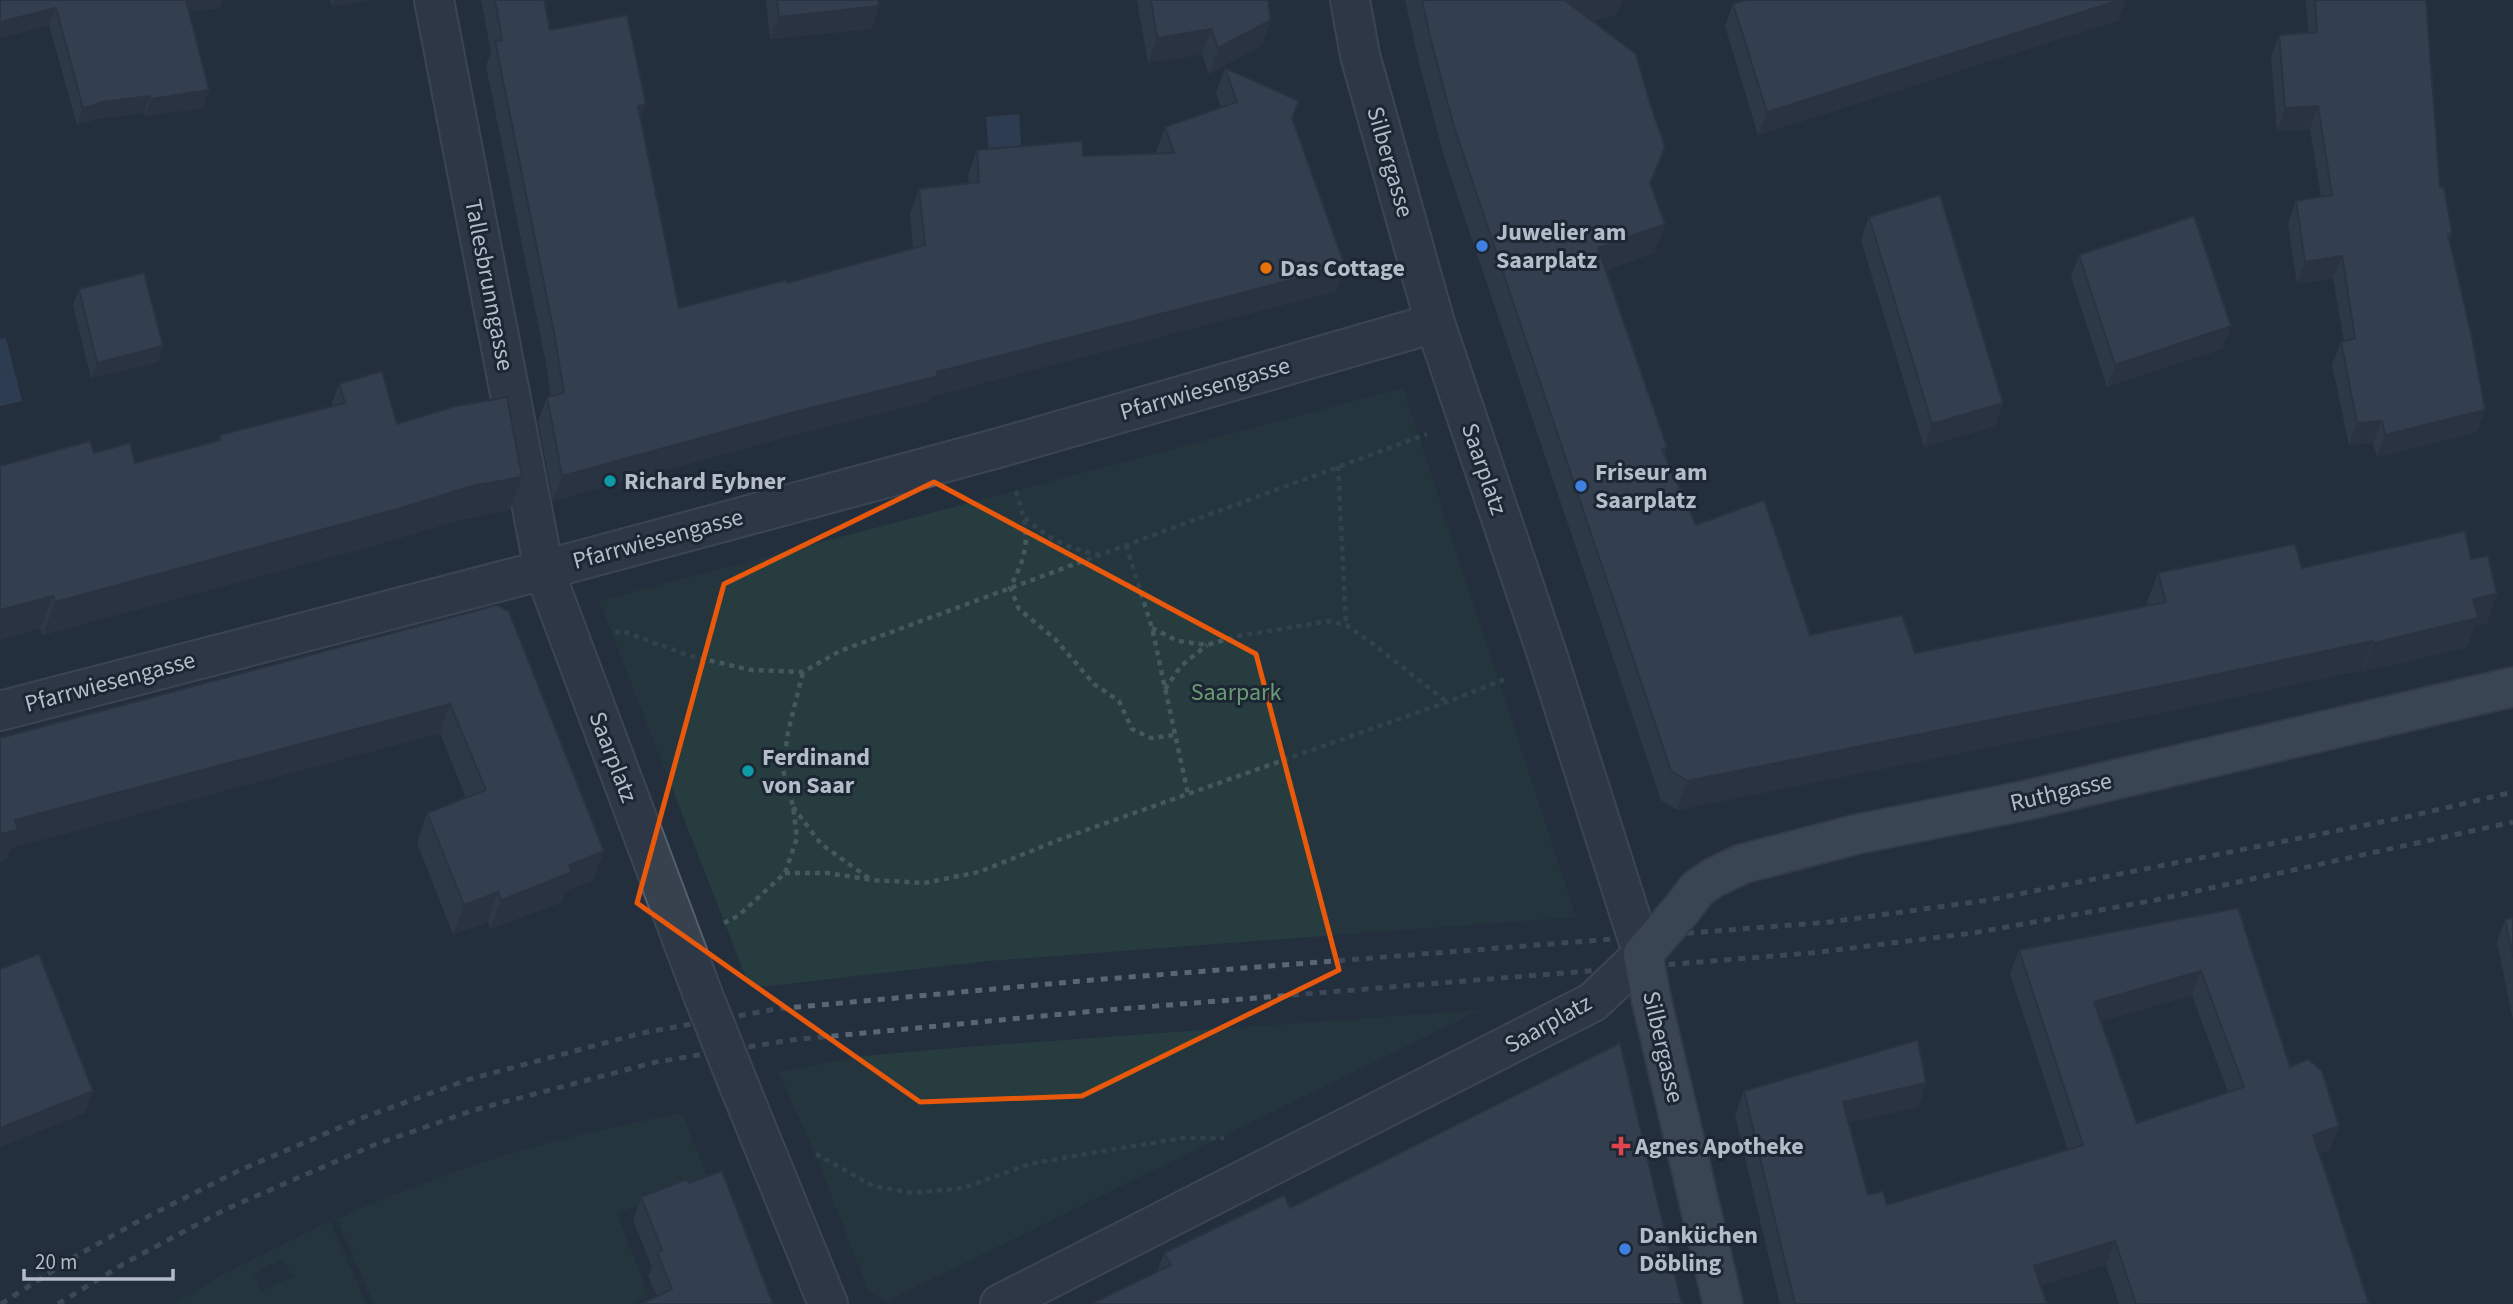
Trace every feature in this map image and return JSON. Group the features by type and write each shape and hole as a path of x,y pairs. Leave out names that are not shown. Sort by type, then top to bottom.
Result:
{"main road":[{"name":"Ruthgasse","path":"1643,954 1697,889 1742,864 1858,834 2023,801 2513,687"},
{"name":"Silbergasse","path":"1643,954 1723,1304"}],"street":[{"name":"Tallesbrunngasse","path":"434,0 544,570"},
{"name":"Silbergasse","path":"1350,0 1360,55 1435,323"},
{"name":"Pfarrwiesengasse","path":"0,710 544,570 1002,447 1435,323"},
{"name":"Saarplatz","path":"1000,1304 1593,1002 1643,954 1547,654 1435,323"},
{"name":"Saarplatz","path":"544,570 683,944 828,1304"}],"path":[{"path":"569,641 622,631 690,656 751,670 803,672 840,651 1427,434"},
{"path":"1002,447 1024,517 1026,542 1023,564 1010,587"},
{"path":"1338,466 1346,625"},
{"path":"1024,517 1043,533 1073,550 1100,555"},
{"path":"1126,545 1152,628 1188,794"},
{"path":"1010,587 1019,609 1055,639 1094,684 1119,701 1132,729 1151,738 1175,735"},
{"path":"1152,628 1178,641 1207,645 1286,627 1329,621 1346,625 1447,702"},
{"path":"1165,689 1181,666 1207,645"},
{"path":"683,944 738,916 785,873 797,838 793,806 783,770 788,732 803,672"},
{"path":"785,873 827,873 872,880 924,883 979,872 1060,839 1508,678"},
{"path":"793,806 821,845 872,880"},
{"path":"815,1154 873,1186 913,1193 963,1188 1030,1164 1183,1138 1224,1136"}],"highlighted area":[{"path":"934,482 1256,654 1339,970 1082,1096 920,1102 637,903 724,584"}],"green space":[{"name":"Saarpark","path":"1403,388 1576,917 988,961 750,988 599,601"},
{"path":"1480,1010 887,1301 869,1292 815,1154 778,1072 864,1056 953,1048"},
{"path":"682,1113 707,1176 617,1214 649,1296 631,1304 374,1304 337,1219 434,1179 516,1152 587,1133"},
{"path":"330,1221 366,1304 175,1304 220,1276","holes":["283,1259 293,1277 262,1291 254,1273"]}],"water":[{"path":"1019,114 1023,175 991,178 986,117"},
{"path":"6,338 22,401 0,406 0,339"}],"building":[{"path":"0,0 186,0 209,90 151,99 150,96 103,102 83,108 56,8 0,22"},
{"path":"495,0 544,0 550,30 627,15 646,104 638,106 679,308 786,280 787,283 925,245 919,189 979,182 977,150 1082,141 1083,156 1174,153 1165,127 1237,102 1225,68 1299,101 1292,118 1345,266 937,372 938,376 562,476 547,397 564,393 495,41 502,40"},
{"path":"777,0 878,0 879,6 779,17"},
{"path":"1151,0 1268,0 1271,20 1218,48 1211,29 1157,38"},
{"path":"1422,0 1571,0 1566,1 1636,54 1665,147 1650,183 1665,224 1598,248 1667,447 1662,449 1696,525 1764,500 1810,635 1902,615 1915,653 2166,602 2158,573 2295,544 2302,568 2465,531 2471,559 2488,556 2497,594 2473,599 2478,618 2373,643 2372,641 1687,781 1671,771 1454,127"},
{"path":"1746,0 2120,0 1767,112 1733,4"},
{"path":"2315,0 2426,0 2440,187 2444,187 2452,233 2448,234 2485,410 2385,435 2382,421 2357,423 2341,342 2355,338 2342,256 2305,262 2296,201 2332,195 2318,106 2285,108 2279,35 2317,32"},
{"path":"1940,195 2003,403 1932,424 1869,217"},
{"path":"2194,216 2231,326 2115,365 2079,255"},
{"path":"144,273 163,346 97,363 79,289"},
{"path":"382,371 397,424 452,407 507,397 522,477 472,486 398,509 55,602 53,596 0,610 0,466 90,441 94,453 130,443 135,463 221,440 220,435 345,403 339,384"},
{"path":"497,605 509,612 604,851 569,865 572,872 501,900 498,892 464,905 427,813 486,790 450,704 15,820 18,830 0,834 0,738"},
{"path":"2238,908 2290,1067 2308,1059 2322,1071 2339,1126 2313,1135 2369,1304 2136,1304 2115,1241 2034,1266 2047,1304 1795,1304 1744,1091 1918,1040 1926,1083 1843,1102 1868,1195 1883,1191 1887,1205 2083,1145 2019,950","holes":["2201,971 2244,1087 2137,1123 2094,1002"]},
{"path":"2513,918 2513,958 2505,920"},
{"path":"39,954 93,1091 0,1128 0,969"},
{"path":"1620,1043 1682,1304 1091,1304 1171,1265 1164,1253 1284,1195 1290,1208"},
{"path":"722,1171 773,1304 641,1304 672,1289 657,1253 662,1250 641,1197 687,1179 689,1183"}],"railway":[{"path":"1,1304 76,1256 137,1222 238,1171 362,1118 470,1079 642,1033 776,1009 1092,980 1830,922 1989,900 2411,816 2513,792"},
{"path":"58,1304 125,1263 226,1209 374,1145 474,1110 656,1062 791,1040 1095,1011 1811,953 1973,933 2156,900 2513,822"}],"place":[{"name":"Juwelier am Saarplatz","path":"1482,246"},
{"name":"Das Cottage","path":"1266,268"},
{"name":"Richard Eybner","path":"610,481"},
{"name":"Friseur am Saarplatz","path":"1581,486"},
{"name":"Ferdinand von Saar","path":"748,771"},
{"name":"Agnes Apotheke","path":"1621,1146"},
{"name":"Danküchen Döbling","path":"1625,1249"}]}
